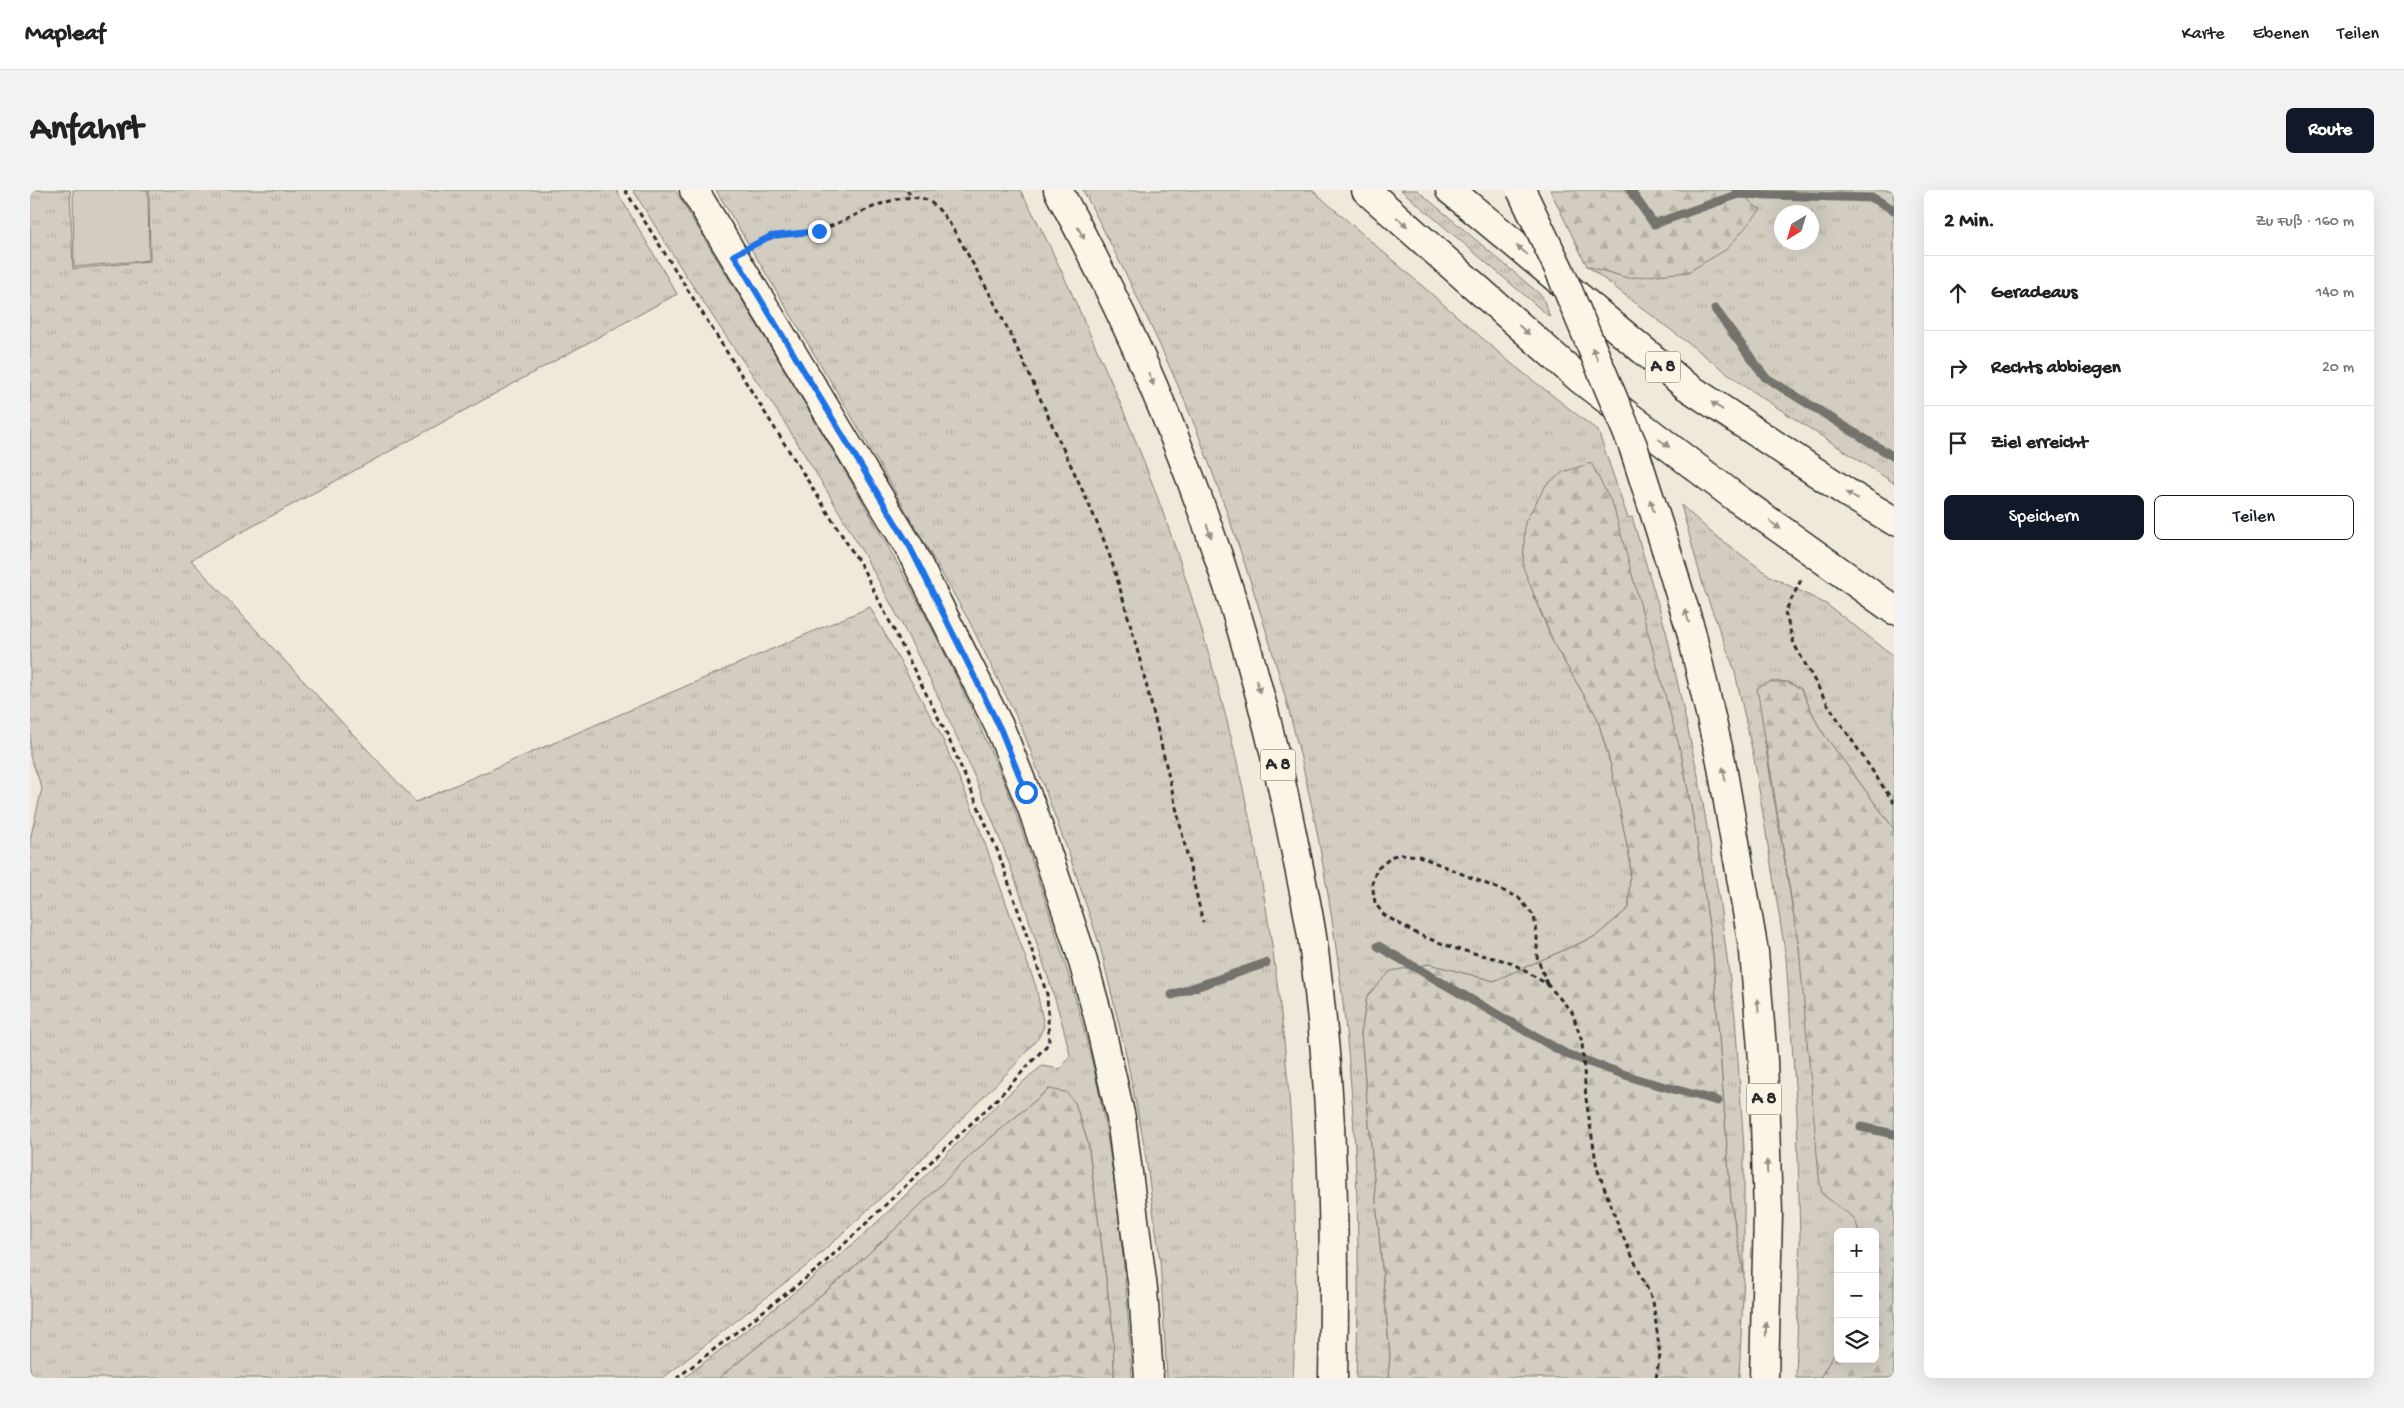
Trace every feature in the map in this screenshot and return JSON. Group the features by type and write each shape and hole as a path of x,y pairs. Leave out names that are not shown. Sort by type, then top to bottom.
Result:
{"main road":[{"path":"694,190 910,547 1000,728 1032,808 1080,951 1102,1033 1121,1118 1143,1289 1149,1378"},
{"name":"A 8","path":"1058,190 1092,252 1135,342 1181,451 1228,584 1262,698 1280,773 1314,948 1326,1061 1333,1160 1336,1263 1332,1378"},
{"path":"1366,190 1580,379 1735,497 1894,610"},
{"name":"A 8","path":"1450,190 1685,385 1849,494 1894,521"},
{"name":"A 8","path":"1520,190 1559,269 1633,446 1691,631 1721,761 1754,952 1763,1060 1768,1214 1764,1378"}],"path":[{"path":"625,190 862,567 947,735 994,843 1047,994 1048,1043 998,1098 819,1268 677,1378"},
{"path":"907,190 911,196"},
{"path":"734,255 771,236 819,231 894,199 911,196 925,199 936,206 994,303 1088,504 1115,571 1148,696 1203,922"},
{"path":"1814,554 1785,612 1794,644 1827,703 1894,803"},
{"path":"1547,984 1537,957 1537,932 1534,916 1518,897 1419,856 1401,854 1393,856 1377,869 1372,883 1375,903 1384,915 1419,935 1457,949 1510,962 1547,984 1572,1012 1582,1042 1586,1099 1597,1168 1620,1230 1652,1301 1660,1355 1656,1378"}],"green space":[{"path":"30,190 70,190 73,269 150,261 149,190 616,190 677,294 191,560 416,802 870,607 940,733 974,813 1036,987 1044,1026 1039,1037 1013,1067 909,1172 809,1264 663,1378 30,1378 30,840 42,788 30,756"},
{"path":"73,190 148,190 149,260 74,267"},
{"path":"633,190 675,190 803,400 885,541 961,686 1001,774 1012,801 1058,939 1085,1033 1100,1096 1119,1216 1132,1378 1114,1378 1113,1332 1088,1143 1075,1103 1049,1089 975,1151 904,1221 843,1277 719,1378 684,1378 828,1265 874,1225 1020,1084 1042,1066 1060,1069 1070,1055 1056,1001 1015,880 990,814 932,684 866,558 830,497 783,420 687,277"},
{"path":"716,190 1020,190 1049,245 1093,341 1145,464 1189,590 1226,718 1255,848 1277,979 1290,1111 1296,1245 1293,1378 1167,1378 1160,1260 1144,1144 1124,1045 1100,946 1069,854 1022,728 968,619 855,422"},
{"path":"1083,190 1312,190 1512,364 1598,431 1628,518 1632,517 1666,631 1699,780 1719,898 1735,1017 1744,1149 1744,1274 1731,1203 1713,955 1696,834 1681,753 1533,595 1555,646 1597,717 1611,766 1630,860 1629,908 1596,936 1494,981 1429,964 1367,996 1361,1034 1390,1356 1388,1378 1356,1378 1358,1249 1353,1121 1342,992 1313,810 1286,700 1270,645 1254,591 1217,484 1171,370 1143,309"},
{"path":"1401,190 1417,190 1542,296 1550,317"},
{"path":"1550,190 1739,190 1753,205 1761,209 1727,249 1688,272 1628,278 1587,266"},
{"path":"1739,190 1894,190 1894,483 1747,388 1587,266 1628,278 1761,210 1753,205"},
{"path":"1591,463 1613,505 1681,753 1696,834 1713,955 1731,1203 1744,1274 1739,1378 1388,1378 1390,1356 1361,1034 1367,996 1391,971 1429,964 1494,981 1596,936 1629,908 1630,860 1611,766 1597,717 1555,646 1523,567 1525,522 1546,485 1563,472"},
{"path":"1681,505 1712,533 1770,576 1826,604 1894,656 1894,829 1820,729 1801,689 1787,682 1770,682 1764,738 1799,947 1809,1047 1858,1228 1834,1228 1834,1354 1820,1378 1796,1378 1800,1240 1797,1114 1786,958 1754,758 1734,668 1704,589"},
{"path":"1770,682 1787,682 1801,689 1820,729 1894,829 1894,1378 1820,1378 1834,1354 1834,1363 1879,1363 1879,1228 1858,1228 1855,1219 1822,1194 1799,947 1757,688"},
{"path":"1049,1089 1066,1092 1075,1103 1088,1143 1113,1332 1114,1378 719,1378 843,1277 904,1221 975,1151"}],"waterway":[{"path":"1630,190 1654,224 1739,194"},
{"path":"1736,190 1739,194 1873,198 1894,210"},
{"path":"1715,309 1765,377 1894,457"},
{"path":"1378,946 1566,1054 1640,1080 1718,1101"},
{"path":"1172,995 1266,963"},
{"path":"1861,1127 1894,1134"}],"route":[{"path":"819,231 771,236 734,255 910,547 1000,728 1026,792"}]}
